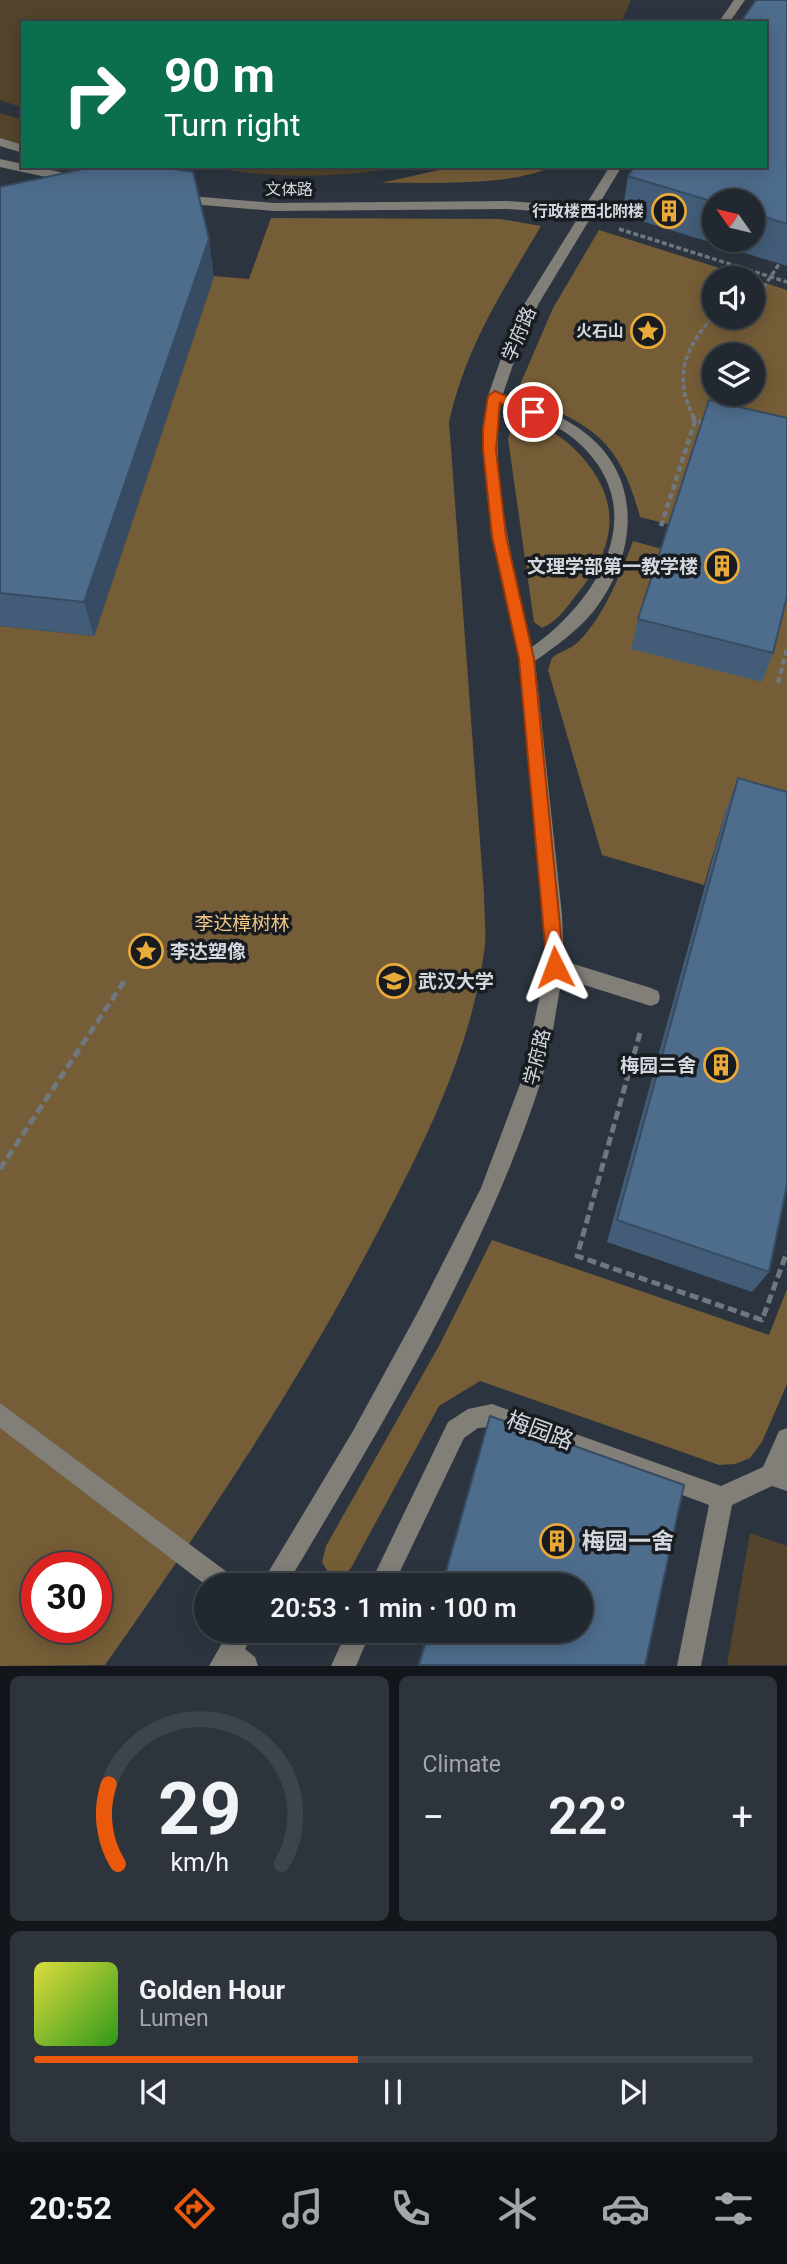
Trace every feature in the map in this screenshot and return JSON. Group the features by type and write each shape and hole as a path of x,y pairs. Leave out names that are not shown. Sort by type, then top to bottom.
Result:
{"street":[{"path":"724,21 740,0"},
{"path":"0,142 21,148"},
{"path":"0,163 21,166"},
{"path":"37,168 59,171 95,184"},
{"name":"学府路","path":"280,1573 361,1439 427,1318 489,1193 532,1079 555,967 527,659 499,536 489,429 495,396 513,344 532,303 582,218 616,168"},
{"name":"文体路","path":"158,196 254,207 507,205 534,207 582,218"},
{"path":"495,396 553,420 584,439 608,467 623,511 624,525 617,550 599,589 569,627 527,659"},
{"path":"555,967 651,997"},
{"name":"梅园路","path":"387,1573 456,1430 468,1419 483,1413 499,1415 722,1497"},
{"path":"0,1414 210,1573"},
{"path":"689,1665 722,1497 779,1478 787,1439"},
{"path":"232,1661 239,1643"},
{"path":"343,1665 353,1643"}],"path":[{"path":"634,234 787,282"},
{"path":"765,286 787,252"},
{"path":"658,534 695,421 682,391 685,369 703,329"},
{"path":"695,421 721,427"},
{"path":"778,683 787,649"},
{"path":"0,1169 125,980"},
{"path":"651,997 577,1256 762,1320 785,1264 787,1252"}],"shaded area":[{"path":"0,0 631,0 622,21 21,21 21,107 0,100"},
{"path":"0,113 21,119 21,144 0,138"},
{"path":"217,168 393,168 307,176"},
{"path":"750,1533 787,1546 787,1665 727,1665"}],"green space":[{"path":"448,168 548,168 536,173 493,180 381,183"},
{"name":"李达樟树林","path":"271,218 500,219 541,226 475,344 456,394 449,422 484,895 484,953 469,1023 458,1058 431,1124 400,1188 321,1335 180,1557 105,1665 0,1666 0,626 94,636 214,276 249,279"},
{"path":"599,230 713,266 702,266 702,329 765,329 765,283 787,290 787,452 671,525 640,517 622,468 611,450 597,436 563,414 516,394 553,308"},
{"path":"524,422 549,431 577,451 596,475 609,510 606,543 600,560 565,609 542,628 534,622 508,439 511,427"},
{"path":"633,541 787,584 787,830 725,813 704,885 602,855 548,670 552,658 576,644 596,620"},
{"path":"492,1240 769,1335 787,1289 787,1384 762,1442 750,1458 735,1464 719,1465 480,1381 439,1406 351,1568 347,1573 328,1572 322,1562 326,1546 440,1344"}],"building":[{"path":"756,0 787,0 787,224 765,217 765,189 702,189 702,198 628,176 634,168 767,168 767,21 741,21"},
{"path":"88,168 168,168 193,172 209,239 84,602 0,593 0,187"},
{"name":"文理学部第一教学楼","path":"707,406 735,406 787,418 787,596 773,653 638,619"},
{"name":"梅园三舍","path":"738,778 787,792 787,1185 769,1272 617,1220"},
{"name":"梅园一舍","path":"490,1416 684,1485 645,1665 419,1665 425,1643 593,1643 593,1573 446,1573"}],"place":[{"name":"行政楼西北附楼","path":"669,211"},
{"name":"火石山","path":"648,331"},
{"name":"文理学部第一教学楼","path":"722,566"},
{"name":"李达塑像","path":"146,951"},
{"name":"武汉大学","path":"394,981"},
{"name":"梅园三舍","path":"721,1065"},
{"name":"梅园一舍","path":"557,1541"}],"route":[{"path":"533,412 495,396 489,429 499,536 527,659 553,915 555,967"}]}
